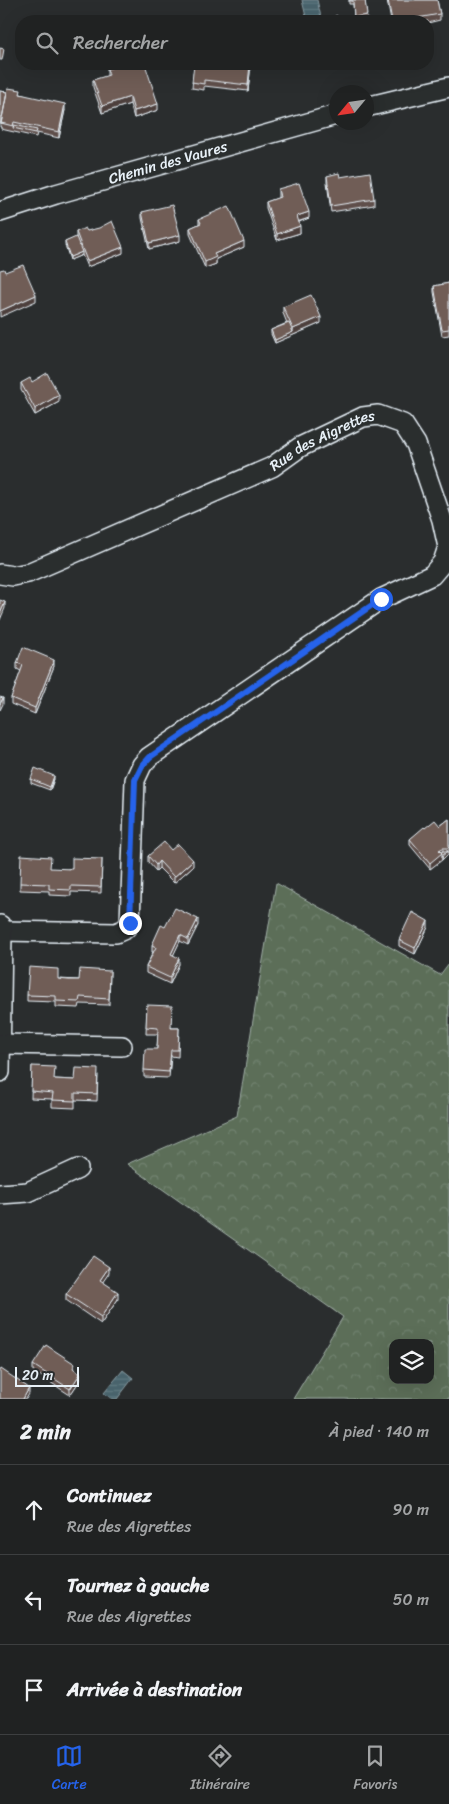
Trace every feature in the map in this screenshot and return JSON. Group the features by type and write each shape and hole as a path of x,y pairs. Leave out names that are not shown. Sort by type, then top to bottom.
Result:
{"street":[{"path":"374,105 449,87"},
{"name":"Chemin des Vaures","path":"0,212 56,194 329,118"},
{"name":"Rue des Aigrettes","path":"0,574 13,576 28,573 272,468 300,446 363,417 378,415 403,424 416,444 442,520 448,547 443,562 432,575 381,599 150,757 142,766 135,780 130,923 125,929 116,933 1,928"},
{"path":"0,1072 1,928"},
{"path":"0,1044 122,1046"},
{"path":"0,1194 28,1192 78,1169"}],"green space":[{"path":"276,883 440,975 449,963 449,1399 293,1399 343,1317 127,1164 237,1116"}],"water":[{"path":"302,0 317,0 321,15 306,15"},
{"path":"123,1370 133,1378 117,1399 112,1399 104,1393"}],"building":[{"path":"365,0 367,15 354,15 353,1 349,1"},
{"path":"388,0 437,0 440,14 434,15 391,15"},
{"path":"0,48 4,49 2,60 0,60"},
{"path":"107,70 147,70 158,104 134,111 130,97 102,106 93,80 109,75"},
{"path":"193,70 249,70 248,85 204,80 204,84 192,82"},
{"path":"8,88 21,90 20,94 65,104 59,132 14,122 13,126 1,123"},
{"path":"0,91 7,92 1,124 0,124"},
{"path":"14,125 37,130 36,133 13,128"},
{"path":"370,172 374,199 331,206 327,176 339,173 340,177"},
{"path":"299,183 309,212 297,216 300,226 277,234 266,202 280,197 278,189"},
{"path":"172,205 180,235 149,243 142,212"},
{"path":"229,206 244,241 214,254 216,257 205,262 190,228 201,223 199,219"},
{"path":"112,221 123,247 87,261 76,232 85,228 87,231 99,228"},
{"path":"76,237 82,252 70,257 65,242"},
{"path":"23,265 36,295 0,311 0,270 4,269 5,272"},
{"path":"449,283 449,329 442,330 434,286"},
{"path":"311,295 321,317 293,329 283,307"},
{"path":"289,323 293,332 275,340 271,330"},
{"path":"47,373 59,395 35,409 21,383 30,378 32,382"},
{"path":"0,600 5,602 0,614"},
{"path":"23,647 54,660 35,708 11,698 23,665 17,663"},
{"path":"35,768 54,776 50,787 31,779"},
{"path":"449,819 449,847 439,850 442,853 430,863 410,839 435,820 440,826"},
{"path":"164,842 171,850 178,844 193,860 174,877 159,861 156,865 148,856"},
{"path":"21,855 51,857 50,868 72,869 72,858 102,859 101,887 71,886 71,890 49,889 49,884 20,883"},
{"path":"175,908 198,919 188,939 180,935 171,954 179,958 170,978 146,967 156,947 152,945 161,925 165,927"},
{"path":"412,912 428,921 415,948 399,940"},
{"path":"29,967 58,969 58,979 69,980 79,980 80,969 110,971 109,999 80,997 79,1002 56,1001 56,996 27,995"},
{"path":"147,1005 172,1006 171,1028 179,1028 178,1050 171,1050 169,1072 144,1070 145,1049 157,1049 158,1028 146,1027"},
{"path":"32,1066 55,1067 54,1079 75,1080 76,1068 98,1069 97,1094 75,1093 75,1101 52,1100 53,1093 31,1091"},
{"path":"93,1256 109,1267 100,1280 118,1292 101,1317 66,1294"},
{"path":"46,1345 75,1364 73,1368 80,1374 70,1389 33,1365"},
{"path":"1,1369 29,1388 23,1399 0,1399"}],"route":[{"path":"130,923 135,780 142,766 150,757 381,599"}]}
